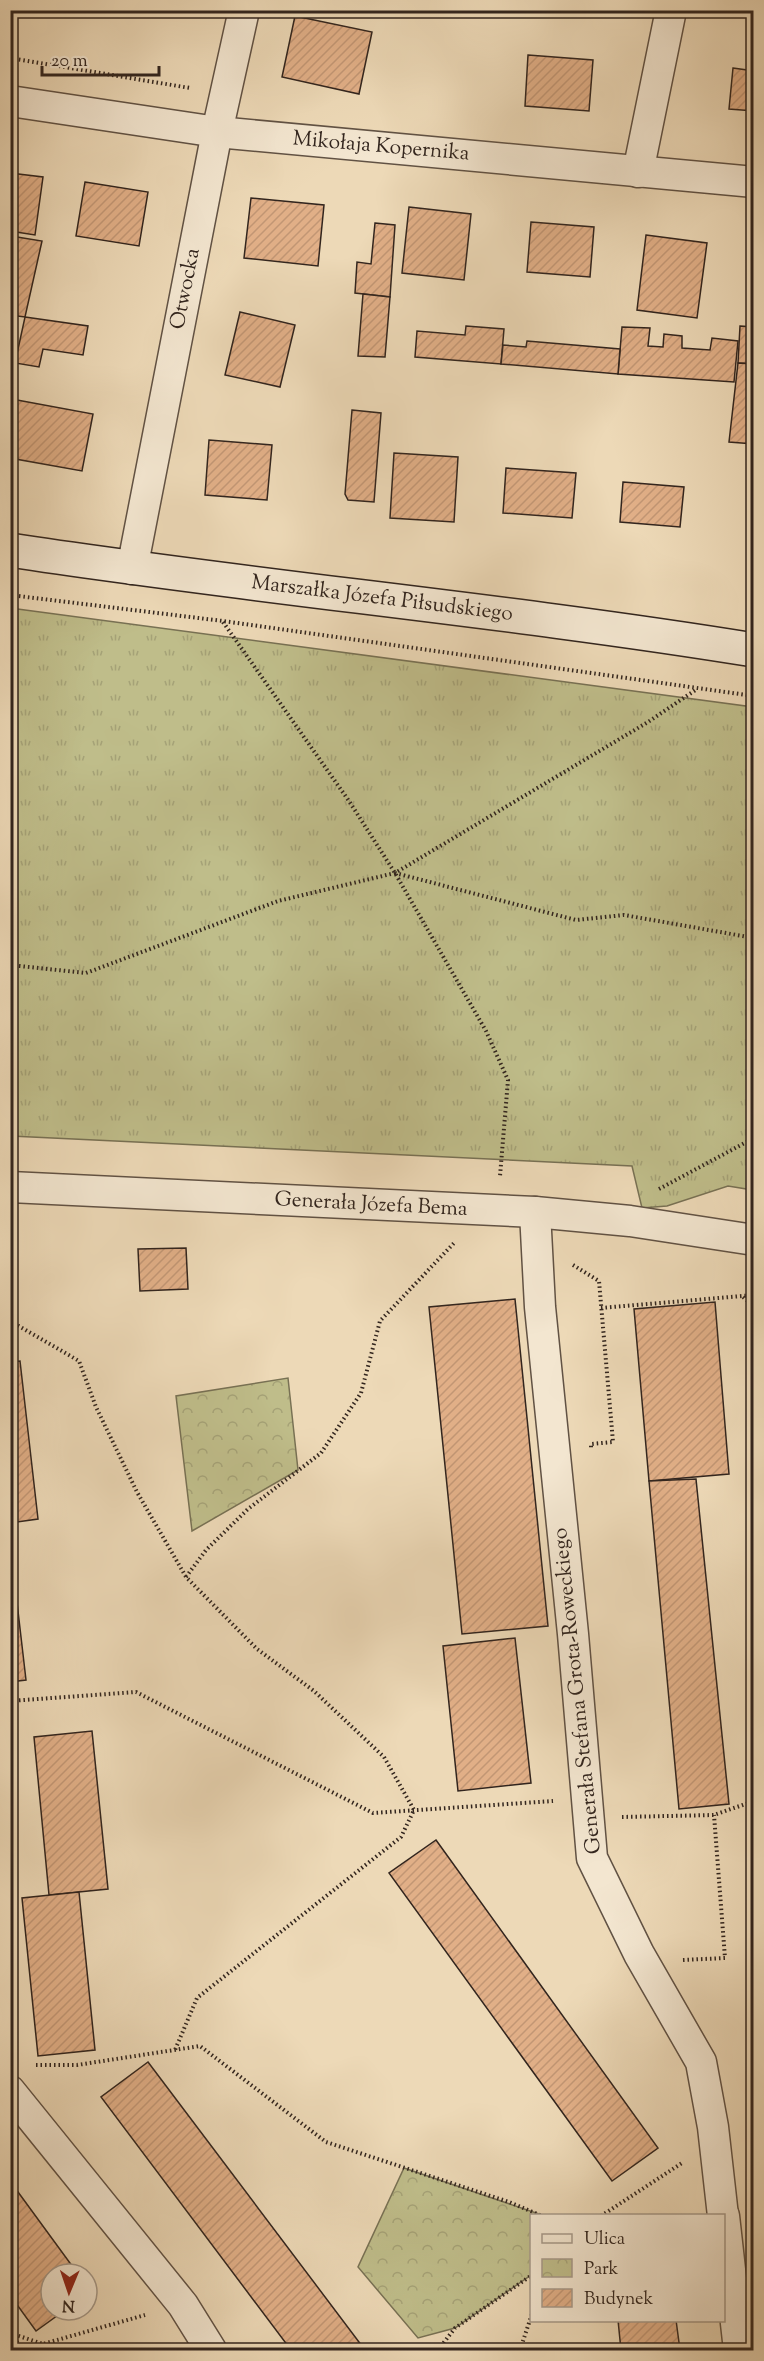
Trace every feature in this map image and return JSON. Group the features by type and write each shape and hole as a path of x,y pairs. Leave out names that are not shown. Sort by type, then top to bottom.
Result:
{"street":[{"name":"Otwocka","path":"132,569 217,132 244,10"},
{"path":"638,172 671,10"},
{"name":"Mikołaja Kopernika","path":"10,101 217,132 753,182"},
{"name":"Marszałka Józefa Piłsudskiego","path":"10,550 132,569 286,586 668,636 753,650"},
{"name":"Generała Józefa Bema","path":"10,1187 535,1212 630,1221 742,1239"},
{"name":"Generała Stefana Grota-Roweckiego","path":"535,1212 540,1307 592,1858 639,1954 700,2062 715,2141 723,2214"},
{"path":"10,2091 183,2305 211,2350"},
{"name":"Generała Stefana Grota-Roweckiego","path":"725,2233 739,2350"}],"path":[{"path":"10,58 198,89"},
{"path":"10,595 223,621 753,696"},
{"path":"223,621 349,801 395,873 486,1031 508,1080 497,1211"},
{"path":"10,965 86,973 278,901 395,873 648,722 697,689"},
{"path":"395,873 576,920 624,915 753,938"},
{"path":"630,1221 635,1202 753,1138"},
{"path":"186,1577 206,1550 248,1509 321,1453 361,1393 380,1321 457,1241"},
{"path":"537,1242 599,1281 613,1442 591,1444 592,1456"},
{"path":"601,1308 753,1295"},
{"path":"742,1296 753,1306"},
{"path":"10,1321 79,1361 96,1407 132,1481 186,1577 257,1649 314,1691 384,1757 414,1810"},
{"path":"10,1701 136,1692 373,1813 587,1799"},
{"path":"620,1807 619,1817 714,1815 753,1802"},
{"path":"175,2050 197,1998 401,1837 414,1810"},
{"path":"675,1960 725,1958 714,1815"},
{"path":"36,2065 77,2065 200,2046 326,2142 509,2202 537,2214"},
{"path":"604,2214 715,2141"},
{"path":"438,2350 454,2328 530,2276"},
{"path":"11,2334 43,2344 183,2305"},
{"path":"520,2350 530,2317"},
{"path":"11,2334 22,2350"}],"green space":[{"path":"10,608 753,707 753,1190 728,1186 667,1206 642,1208 632,1166 11,1136"},
{"path":"288,1378 298,1470 192,1531 176,1396"},
{"path":"404,2168 539,2214 530,2214 530,2276 455,2328 418,2338 358,2267"}],"building":[{"path":"295,16 372,32 359,94 282,77"},
{"path":"528,55 593,60 589,111 525,106"},
{"path":"733,68 754,71 754,111 729,109"},
{"path":"10,173 43,177 35,235 10,231"},
{"path":"85,182 148,192 139,246 76,236"},
{"path":"251,198 324,205 318,266 244,258"},
{"path":"409,207 471,214 464,280 402,273"},
{"path":"531,222 594,227 590,277 527,272"},
{"path":"375,223 395,225 390,297 355,293 357,262 371,264"},
{"path":"646,235 707,243 697,318 637,310"},
{"path":"17,237 42,241 25,317 10,315 10,264"},
{"path":"363,294 390,297 385,357 358,356"},
{"path":"240,312 295,325 280,387 225,375"},
{"path":"25,317 88,326 83,355 43,349 39,367 15,363"},
{"path":"466,326 504,329 501,364 415,357 417,331 465,335"},
{"path":"740,326 754,327 754,364 738,363"},
{"path":"622,327 650,328 648,346 663,347 664,334 682,336 682,348 710,350 712,338 738,341 734,382 618,374"},
{"path":"527,341 620,349 618,374 501,364 503,345 526,347"},
{"path":"738,363 754,364 754,444 729,442"},
{"path":"17,400 93,414 82,471 10,458 10,437"},
{"path":"352,410 381,413 374,502 348,500 345,494"},
{"path":"209,440 272,445 267,500 205,495"},
{"path":"394,453 458,457 454,522 390,518"},
{"path":"506,468 576,473 572,518 503,513"},
{"path":"623,482 684,487 680,527 620,522"},
{"path":"186,1248 188,1289 140,1291 138,1249"},
{"path":"515,1299 548,1626 462,1634 429,1307"},
{"path":"715,1302 729,1474 649,1481 634,1309"},
{"path":"20,1361 38,1519 10,1523 10,1362"},
{"path":"696,1479 729,1804 679,1809 649,1481"},
{"path":"10,1542 26,1680 10,1682"},
{"path":"515,1638 531,1783 458,1791 443,1646"},
{"path":"92,1731 108,1889 49,1895 34,1737"},
{"path":"436,1840 658,2148 612,2181 389,1873"},
{"path":"79,1892 95,2050 38,2056 22,1898"},
{"path":"148,2062 365,2350 291,2350 101,2097"},
{"path":"10,2181 69,2262 39,2262 39,2322 48,2322 36,2331 10,2295"},
{"path":"618,2322 676,2322 680,2350 621,2350"}]}
